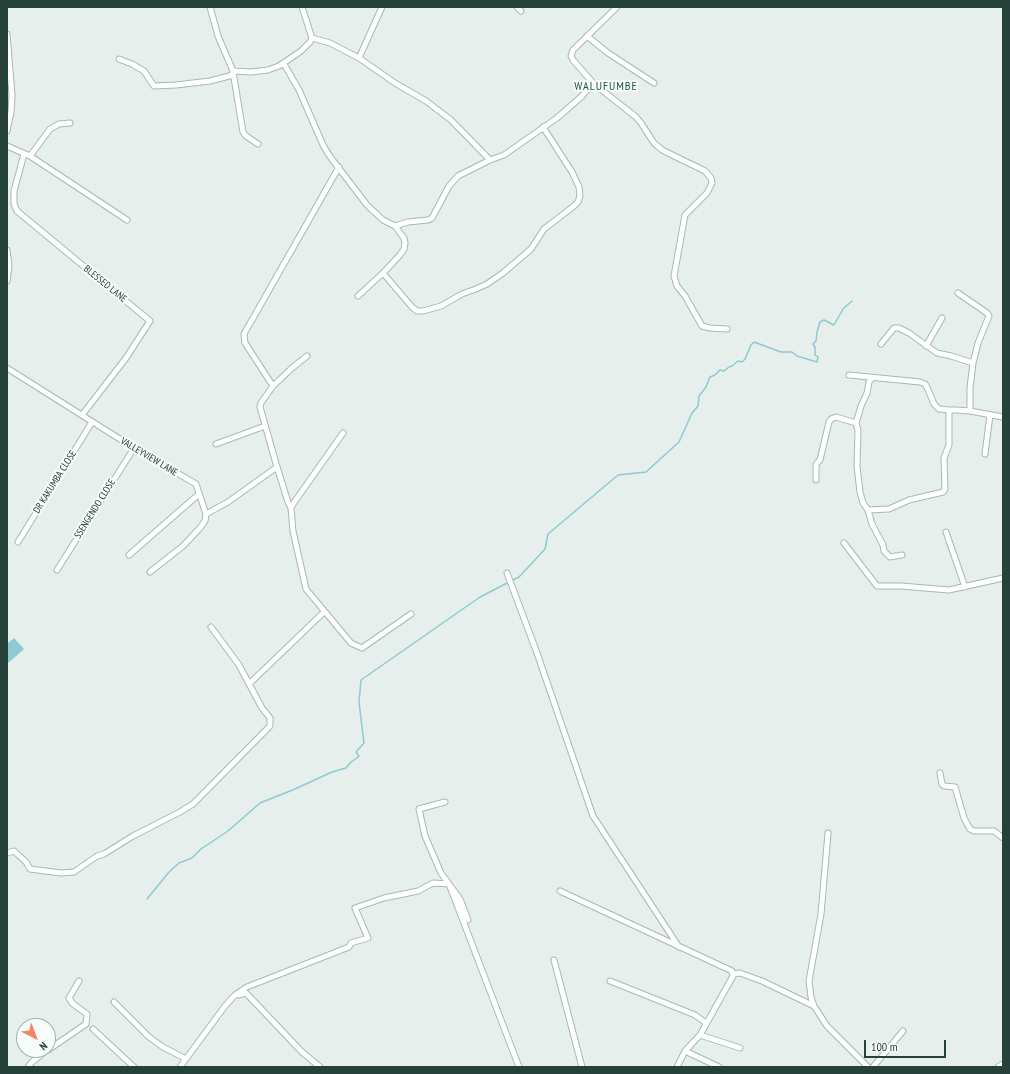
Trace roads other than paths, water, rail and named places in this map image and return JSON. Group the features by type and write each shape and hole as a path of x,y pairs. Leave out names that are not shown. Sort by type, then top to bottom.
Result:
{"street":[{"path":"210,7 218,36 233,74 243,132 246,136 258,144"},
{"path":"119,59 144,71 154,86 210,81 233,74 268,70 284,64 307,46 312,38 302,7"},
{"path":"359,58 382,7"},
{"path":"616,7 573,50 571,56 593,83 636,117 654,143 662,150 705,171 711,178 712,183 708,193 685,215 674,276 677,286 685,296 702,326 727,329"},
{"path":"7,34 12,95 11,112 7,128"},
{"path":"587,36 608,53 654,83"},
{"path":"312,38 330,43 359,58 442,114 458,127 490,160"},
{"path":"284,64 299,90 324,147 367,206 383,220 395,226 404,238 404,249 400,255 358,296"},
{"path":"395,226 432,218 451,183 458,176 490,160 504,155 571,106 593,83"},
{"path":"30,156 50,129 60,124 70,123"},
{"path":"383,272 412,307 417,311 423,311 441,306 462,294 487,284 503,273 531,249 544,229 574,206 578,202 580,196 579,187 572,172 543,127"},
{"path":"7,146 30,156 127,220"},
{"name":"BLESSED LANE","path":"24,154 14,191 14,204 17,211 150,321 126,358 82,415"},
{"path":"273,386 245,343 244,334 339,167"},
{"path":"7,250 9,265 7,281"},
{"path":"958,293 988,314 988,320 978,343 973,363 970,388 970,411"},
{"path":"926,346 942,318"},
{"path":"881,344 896,327 909,333 936,353 973,363"},
{"path":"307,356 273,386 261,403 260,407 277,467 291,508 293,531 306,589 351,643 362,648 412,614"},
{"name":"VALLEYVIEW LANE","path":"7,368 134,448 196,484 206,514"},
{"path":"849,375 908,380 923,383 927,387 936,408 970,411 1003,417"},
{"path":"872,378 869,382 867,393 856,423 858,431 856,459 860,492 863,503 868,510 872,524 883,545 884,551 890,557 902,555"},
{"path":"868,510 889,509 909,500 944,491 944,458 949,445 949,410"},
{"path":"986,454 990,415"},
{"path":"816,480 816,464 820,460 831,419 836,417 856,423"},
{"name":"DR KAKUMBA CLOSE","path":"18,542 92,422"},
{"path":"216,444 265,426"},
{"path":"291,508 343,433"},
{"name":"SSENGENDO CLOSE","path":"57,570 134,448"},
{"path":"150,572 183,546 203,524 206,514 228,502 277,467"},
{"path":"129,555 199,494"},
{"path":"946,532 965,587"},
{"path":"844,543 877,586 901,586 950,590 1003,578"},
{"path":"507,573 537,653 593,816 679,947"},
{"path":"249,684 324,612"},
{"path":"7,853 14,851 26,862 30,869 74,872 97,856 104,854 133,836 193,804 270,726 270,718 262,708 239,665 211,627"},
{"path":"940,773 942,784 944,786 955,787 964,818 970,829 974,831 994,831 1003,838"},
{"path":"445,802 419,809 425,836 432,853 441,873 460,898 468,920"},
{"path":"828,833 821,914 809,981 811,998 814,1006 827,1026 868,1067"},
{"path":"180,1067 210,1025 235,995 247,987 349,946 351,943 368,938 356,908 384,898 418,891 433,883 449,884"},
{"path":"449,884 519,1067"},
{"path":"560,891 730,970 733,974"},
{"path":"554,960 582,1067"},
{"path":"733,974 740,973 762,981 814,1006"},
{"path":"676,1067 685,1052 700,1035 733,974"},
{"path":"56,1045 86,1024 87,1014 73,1004 69,998 79,981"},
{"path":"610,981 695,1015 706,1023"},
{"path":"246,993 247,987"},
{"path":"235,995 246,993"},
{"path":"246,993 302,1052 320,1067"},
{"path":"114,1002 149,1037 163,1047 186,1059"},
{"path":"93,1029 134,1067"},
{"path":"873,1067 903,1031"},
{"path":"700,1035 740,1048"},
{"path":"685,1052 719,1067"},
{"path":"28,1067 37,1058"},
{"path":"998,1067 1003,1064"}],"water":[{"path":"14,638 24,649 7,664 7,644"}],"waterway":[{"path":"147,899 169,872 179,863 192,858 201,849 228,831 260,803 332,772 346,768 357,758 359,756 356,752 364,743 359,702 361,680 480,597 519,577 545,549 548,534 618,475 646,472 679,442 692,413 698,406 699,396 706,387 710,377 715,375 720,370 724,371 738,361 742,362 754,342 781,352 792,352 797,356 817,362 818,357 815,355 815,347 813,344 816,341 820,322 824,320 834,325 843,309 852,301"}],"district":[{"name":"WALUFUMBE","path":"606,87"}]}
